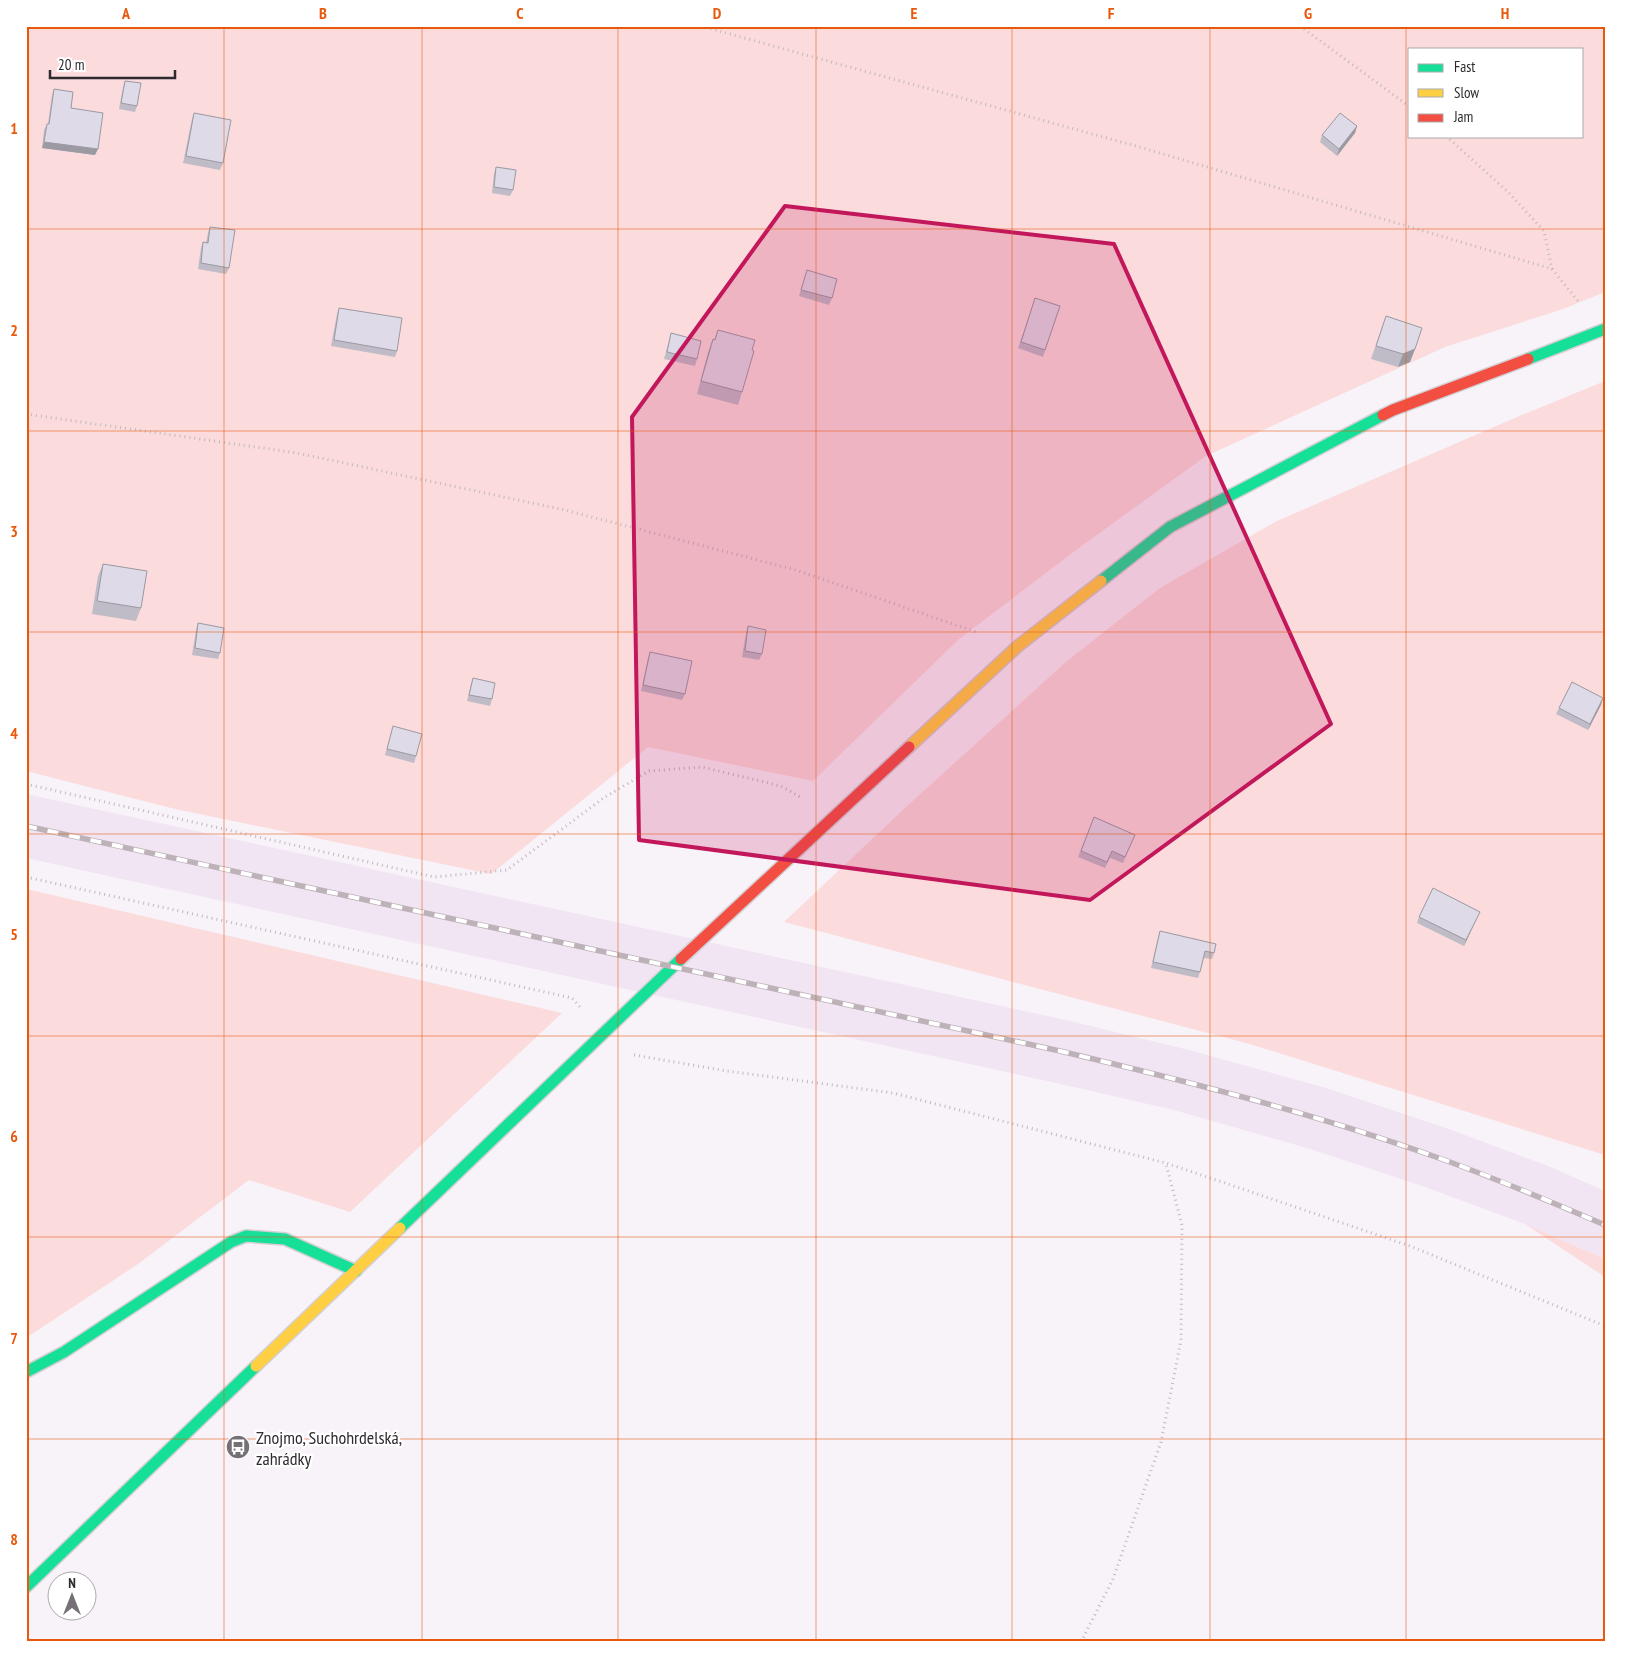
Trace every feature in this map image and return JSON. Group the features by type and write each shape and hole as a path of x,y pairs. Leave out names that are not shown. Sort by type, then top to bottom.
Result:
{"main road":[{"path":"26,1587 674,966 1018,646 1170,527 1393,410 1603,330"},
{"path":"26,1372 64,1352 231,1242 246,1236 286,1239 356,1271"}],"path":[{"path":"701,26 1143,148 1552,269"},
{"path":"1300,26 1408,106"},
{"path":"1448,138 1507,191 1544,231 1552,269 1603,330"},
{"path":"26,414 297,453 565,510 796,570 1018,646"},
{"path":"26,784 434,877 507,870 605,797 649,771 702,767 781,786 835,816"},
{"path":"26,877 572,998 604,1034"},
{"path":"594,1043 635,1055 727,1071 893,1093 1166,1163 1410,1246 1605,1326"},
{"path":"1081,1642 1113,1579 1161,1442 1181,1340 1182,1225 1166,1163"}],"highlighted area":[{"path":"785,206 1114,244 1331,724 1090,900 639,840 632,417"}],"shaded area":[{"path":"26,26 1605,26 1605,292 1563,309 1445,347 1206,456 1072,553 958,640 813,781 648,747 491,874 175,809 26,771"},
{"path":"1605,381 1605,1155 1250,1044 784,922 905,808 1067,661 1160,588 1277,521"},
{"path":"26,794 1066,1020 1189,1050 1326,1088 1446,1128 1548,1166 1605,1191 1605,1259 1525,1224 1425,1187 1307,1148 1174,1110 26,858"},
{"path":"26,889 562,1013 350,1212 249,1180 138,1264 26,1338"},
{"path":"1525,1224 1605,1259 1605,1277"}],"building":[{"path":"125,81 141,83 137,106 121,103"},
{"path":"54,89 73,92 71,108 103,113 98,149 44,142 47,124 49,124"},
{"path":"194,113 231,120 223,163 186,156"},
{"path":"1340,113 1357,126 1339,149 1322,135"},
{"path":"496,167 516,170 513,190 494,187"},
{"path":"210,227 235,230 229,268 201,263 203,242 208,243"},
{"path":"807,270 837,279 832,298 801,290"},
{"path":"1035,298 1060,306 1045,350 1021,342"},
{"path":"339,308 402,318 397,351 334,340"},
{"path":"1386,316 1422,328 1415,349 1403,354 1376,346"},
{"path":"718,330 755,340 752,350 754,351 742,392 701,381 713,339 715,340"},
{"path":"671,333 701,341 697,359 667,352"},
{"path":"103,564 147,571 141,608 97,601"},
{"path":"198,623 224,628 220,653 195,648"},
{"path":"748,626 766,630 762,654 745,651"},
{"path":"650,652 692,661 685,694 643,685"},
{"path":"473,678 495,683 492,699 469,695"},
{"path":"1572,682 1603,698 1590,724 1559,708"},
{"path":"393,726 422,734 416,756 387,749"},
{"path":"1094,817 1135,835 1125,857 1112,851 1107,862 1081,851"},
{"path":"1433,888 1480,912 1466,940 1419,917"},
{"path":"1160,931 1216,944 1214,953 1205,951 1200,972 1153,962"}],"railway":[{"path":"26,826 1060,1051 1155,1074 1296,1112 1390,1141 1479,1173 1605,1225"}],"traffic: fast":[{"path":"1528,359 1605,329"},
{"path":"1101,581 1170,527 1383,415"},
{"path":"400,1228 681,959"},
{"path":"26,1372 64,1352 231,1242 246,1236 285,1239 356,1271"},
{"path":"26,1587 256,1366"}],"traffic: slow":[{"path":"909,747 1018,646 1101,581"},
{"path":"256,1366 400,1228"}],"traffic: jam":[{"path":"1383,415 1528,359"},
{"path":"681,959 909,747"}],"place":[{"name":"Znojmo, Suchohrdelská, zahrádky","path":"238,1447"}]}
